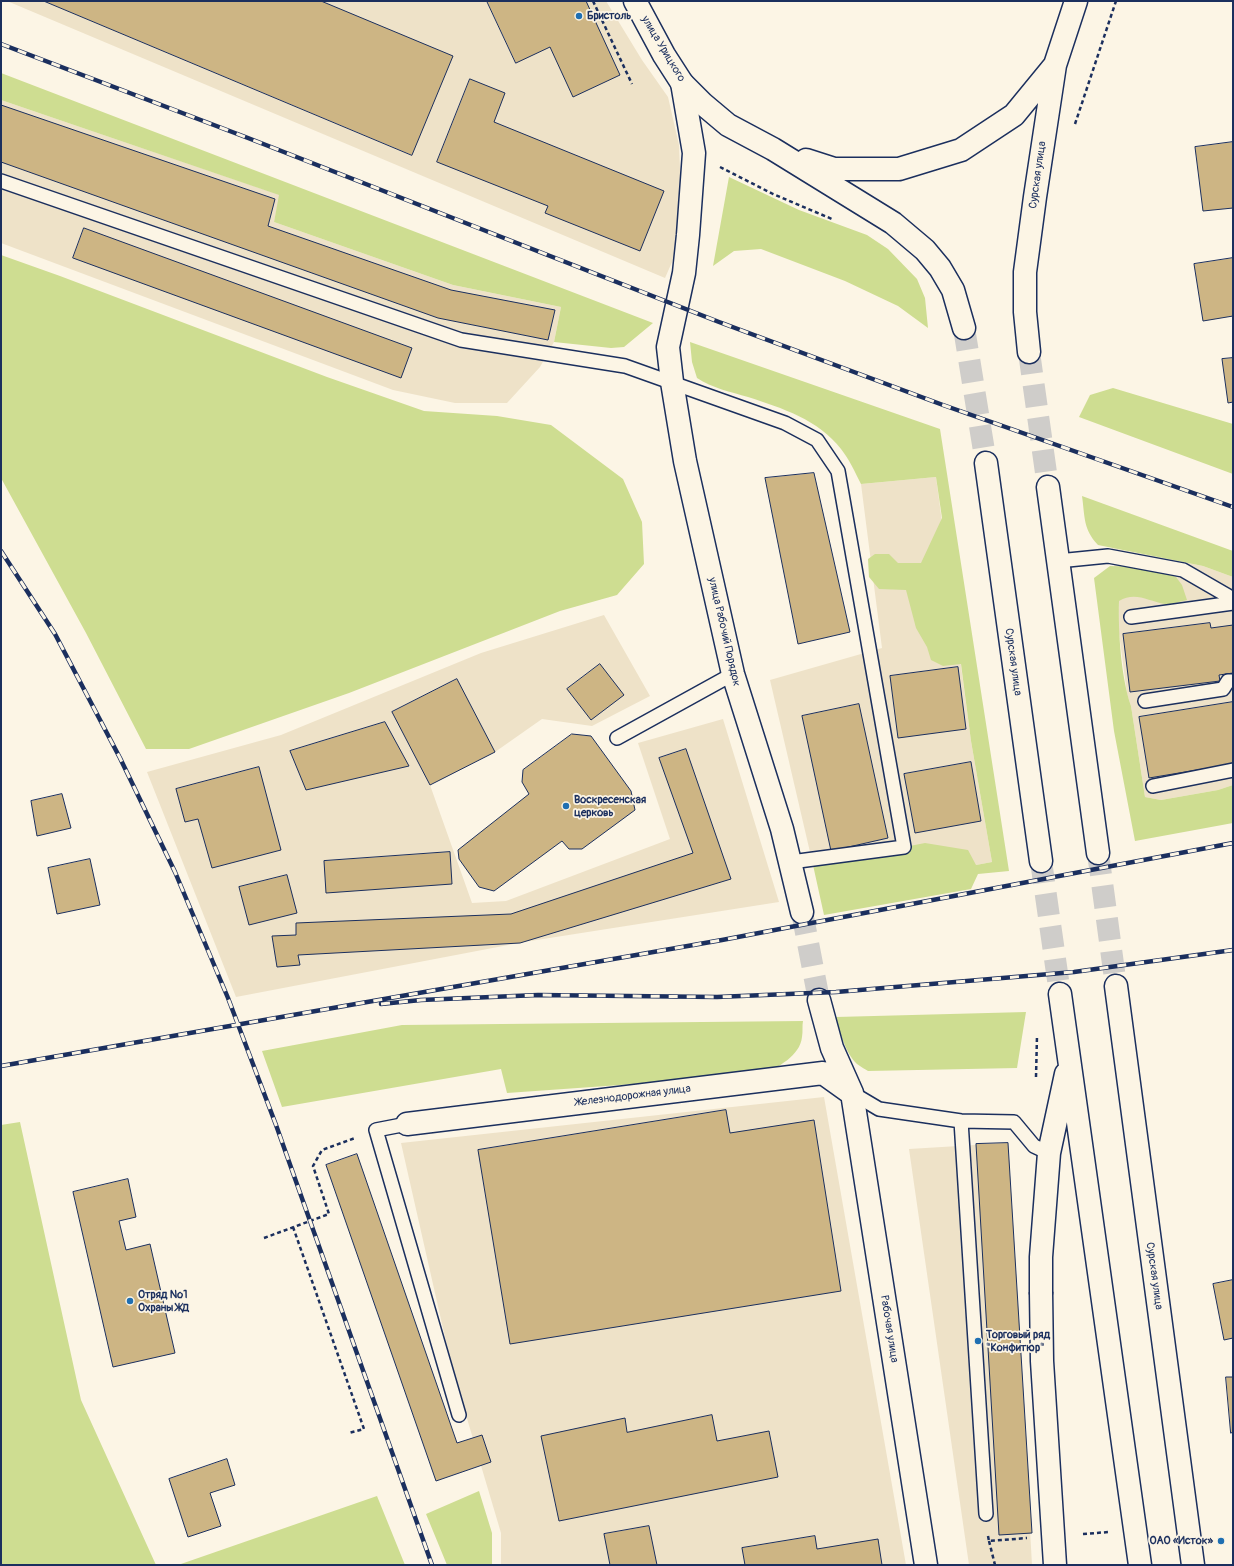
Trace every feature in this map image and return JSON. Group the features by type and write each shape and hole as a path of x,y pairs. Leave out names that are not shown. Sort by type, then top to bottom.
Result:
{"main road":[{"name":"улица Урицкого","path":"635,1 664,55 682,83 703,104 728,125 773,149"},
{"name":"Сурская улица","path":"1029,352 1025,312 1025,272 1035,197 1055,65 1076,1"},
{"path":"773,149 834,169 899,169 961,150 1008,119 1014,115 1055,65"},
{"name":"улица Рабочий Порядок","path":"682,83 694,153 684,273 668,347 672,382 685,461 733,674 782,829 802,912"},
{"path":"773,149 893,223 925,250 940,268 953,290 964,328"},
{"name":"Сурская улица","path":"986,464 1041,861"},
{"path":"1048,487 1098,853"},
{"name":"Сурская улица","path":"1116,986 1193,1565"},
{"path":"1060,994 1140,1565"},
{"name":"Рабочая улица","path":"819,1000 832,1048 852,1093 926,1565"},
{"path":"1055,1565 1042,1361 1041,1257 1049,1153 1069,1059"},
{"name":"Железнодорожная улица","path":"408,1124 823,1073 852,1093"}],"lane":[{"path":"1,181 461,340 625,366 785,423 817,440 838,471 904,847 790,862"},
{"path":"1058,561 1108,556 1183,570 1233,598"},
{"path":"1131,617 1233,603"},
{"path":"617,738 733,674"},
{"path":"1145,701 1224,689 1228,681 1233,680"},
{"path":"1152,786 1233,770"},
{"path":"852,1093 879,1109 961,1121 1014,1122 1034,1146 1049,1153"},
{"path":"961,1121 986,1514"},
{"path":"408,1124 376,1130 459,1415"}],"path":[{"path":"593,1 632,84"},
{"path":"1074,128 1116,1"},
{"path":"694,153 773,194 837,221"},
{"path":"1036,1084 1037,1029"},
{"path":"264,1238 329,1214 313,1166 322,1150 376,1130"},
{"path":"292,1227 364,1429 349,1433"},
{"path":"986,1514 989,1541 995,1565"},
{"path":"989,1541 1028,1538"}],"shaded area":[{"path":"7,1 606,1 642,60 668,97 679,145 682,217 676,253 665,278"},
{"path":"1,100 280,195 274,222 453,285 561,307 554,342 540,367 507,403 455,403 393,390 1,243"},
{"path":"936,477 971,741 992,862 976,865 813,865 770,680 882,648 861,484"},
{"path":"1112,548 1203,566 1233,577 1233,785 1218,790 1161,800 1145,797 1131,706 1127,694 1118,626 1119,600"},
{"path":"604,615 650,696 592,726 542,719 495,752 430,785 472,903 506,901 670,839 638,743 723,719 779,902 524,942 236,997 147,772 281,735 481,653"},
{"path":"824,1097 906,1565 501,1565 501,1533 452,1368 401,1143"},
{"name":"Торговый ряд \"Конфитюр\"","path":"1008,1143 1032,1565 969,1565 909,1149"}],"green space":[{"path":"1,73 653,323 624,347 611,348 554,342 561,307 453,285 274,222 279,195 1,100"},
{"path":"729,177 799,210 867,235 888,249 917,279 925,298 928,328 898,306 845,281 761,249 734,251 713,266"},
{"path":"1,255 327,377 424,411 497,416 551,425 623,479 642,522 644,564 617,595 560,611 349,693 189,749 146,749 86,633 1,478"},
{"path":"690,342 940,429 1009,871 978,874 971,889 824,915 813,865 925,843 968,850 976,865 992,862 971,741 961,664 943,666 931,660 927,647 916,628 906,590 879,589 869,577 868,559 875,554 889,554 898,563 921,563 942,518 936,477 861,484 841,449 822,430 799,416 787,411 761,401 715,387 697,378 692,362"},
{"path":"1113,388 1233,424 1233,474 1079,417 1090,395"},
{"path":"1082,496 1233,551 1233,577 1203,566 1098,545 1087,528 1084,517"},
{"path":"1110,566 1142,567 1176,577 1182,585 1187,600 1165,604 1142,598 1131,597 1119,601 1119,626 1123,668 1131,706 1145,797 1161,800 1218,790 1233,785 1233,823 1135,841 1114,731 1094,578"},
{"path":"1026,1012 1017,1068 868,1071 853,1060 846,1048 836,1017"},
{"path":"803,1021 802,1037 797,1050 787,1060 762,1075 507,1093 501,1069 282,1107 262,1051 402,1025"},
{"path":"20,1122 81,1400 156,1565 1,1565 1,1125"},
{"path":"479,1491 492,1533 492,1565 447,1565 426,1514"},
{"path":"377,1496 405,1565 178,1565"}],"building":[{"path":"44,1 321,1 453,56 412,155"},
{"path":"487,1 586,1 620,75 573,97 550,47 516,63"},
{"path":"470,79 505,93 494,122 664,191 640,251 545,213 548,206 437,162"},
{"path":"1,105 275,199 268,226 451,290 555,310 548,340 438,318 1,162"},
{"path":"1233,142 1233,208 1203,211 1195,147"},
{"path":"84,228 412,348 401,378 73,258"},
{"path":"1233,258 1233,316 1203,321 1194,264"},
{"path":"1233,358 1233,402 1228,403 1222,359"},
{"path":"814,473 850,632 798,644 765,478"},
{"path":"1210,623 1211,628 1233,625 1233,673 1219,675 1220,681 1130,692 1123,634"},
{"path":"600,664 624,695 591,720 567,689"},
{"path":"958,667 966,729 898,738 890,676"},
{"path":"457,679 495,752 430,785 392,712"},
{"path":"1233,702 1233,764 1149,778 1139,717"},
{"path":"859,704 888,838 831,851 802,716"},
{"path":"385,722 409,766 306,790 290,751"},
{"path":"572,734 591,736 631,791 635,810 582,849 569,849 562,841 494,891 479,887 459,859 458,850 529,794 522,782 523,770"},
{"path":"686,749 731,879 520,943 298,955 300,965 277,967 272,936 296,935 296,923 511,914 693,853 659,758"},
{"path":"971,762 981,821 915,833 904,774"},
{"path":"259,767 281,850 212,868 198,819 185,822 176,789"},
{"path":"62,794 71,828 37,836 31,801"},
{"path":"450,852 452,884 326,893 324,861"},
{"path":"90,859 100,905 57,914 48,868"},
{"path":"287,875 297,913 249,925 239,887"},
{"path":"726,1110 730,1133 814,1120 841,1291 510,1344 478,1150"},
{"path":"1008,1143 1032,1533 999,1535 976,1144"},
{"path":"357,1154 457,1443 482,1435 491,1462 436,1481 326,1165"},
{"name":"Отряд №1 Охраны ЖД","path":"128,1179 136,1217 119,1221 126,1250 150,1244 175,1353 113,1367 73,1192"},
{"path":"1233,1280 1233,1338 1224,1340 1213,1284"},
{"path":"1226,1377 1233,1377 1233,1432 1231,1433"},
{"path":"712,1415 717,1441 769,1431 778,1477 559,1521 541,1436 625,1418 627,1432"},
{"path":"227,1459 235,1485 210,1493 221,1526 188,1537 169,1479"},
{"path":"649,1526 657,1565 610,1565 604,1534"},
{"path":"815,1536 817,1549 878,1539 882,1565 745,1565 742,1548"}],"tunnel":[{"path":"964,328 986,463"},
{"path":"1029,352 1048,487"},
{"path":"1098,853 1116,986"},
{"path":"1041,861 1060,994"},
{"path":"802,912 819,1000"}],"railway":[{"path":"1,44 248,138 719,322 943,405 1233,507"},
{"path":"1,551 55,634 120,758 175,872 228,998 276,1125 432,1565"},
{"path":"1,1066 722,940 1233,843"},
{"path":"381,1004 421,1000 538,995 717,997 836,992 1074,972 1233,950"}],"place":[{"name":"Бристоль","path":"579,16"},
{"name":"Воскресенская церковь","path":"566,806"},
{"name":"Отряд №1 Охраны ЖД","path":"130,1301"},
{"name":"Торговый ряд \"Конфитюр\"","path":"978,1341"},
{"name":"ОАО «Исток»","path":"1221,1541"}]}
